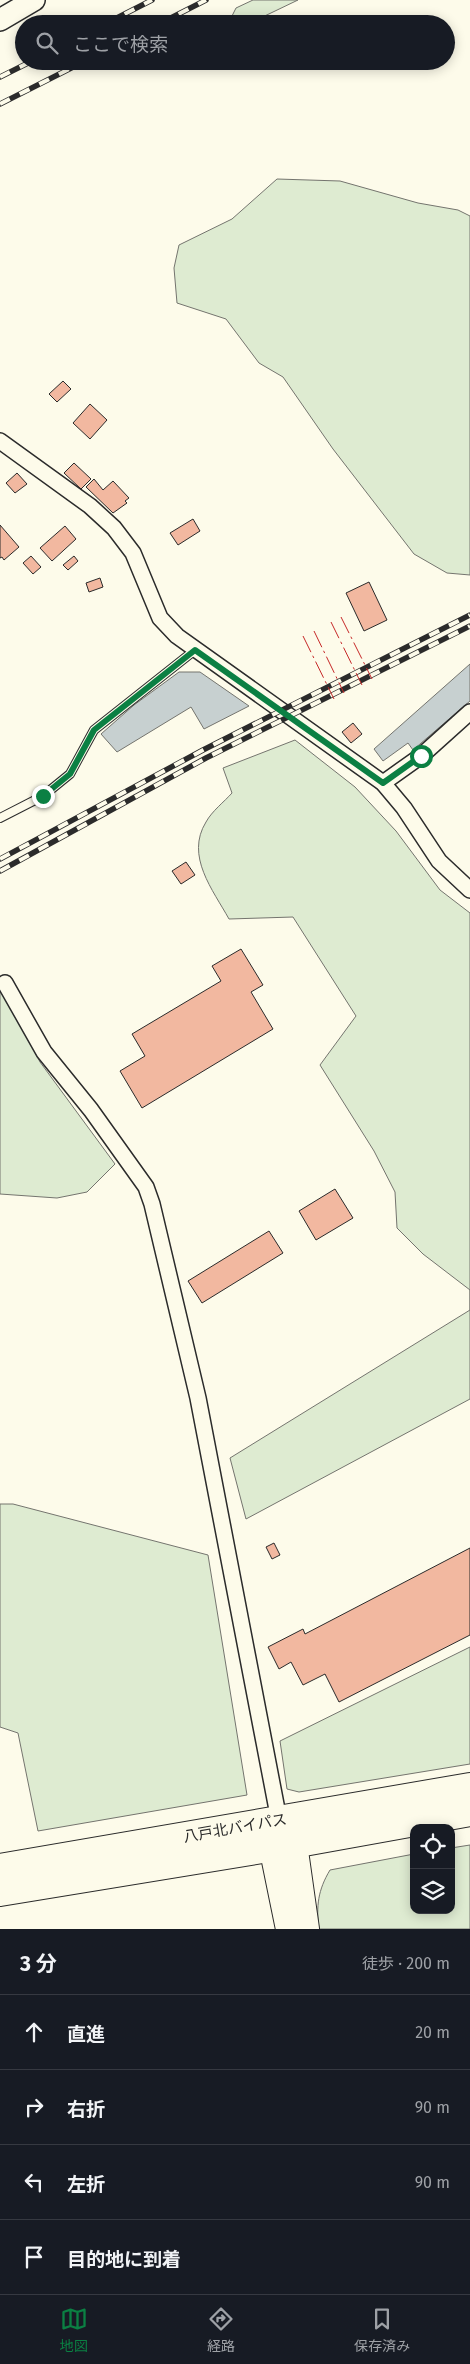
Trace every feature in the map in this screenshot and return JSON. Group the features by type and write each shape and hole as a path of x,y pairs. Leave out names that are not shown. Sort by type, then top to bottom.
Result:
{"highway":[{"name":"八戸北バイパス","path":"0,1868 470,1787"},
{"name":"八戸北バイパス","path":"0,1892 470,1812"},
{"path":"279,1820 290,1929"},
{"path":"283,1845 305,1929"}],"street":[{"path":"0,20 34,0"},
{"path":"0,441 90,506 114,528 133,553 160,618 177,636 383,783 404,808 439,861 470,890"},
{"path":"383,783 421,756 470,712"},
{"path":"5,983 44,1052 91,1110 146,1186 152,1204 198,1398 279,1820"}],"lane":[{"path":"0,818 43,796 70,774 94,730 195,650"}],"green space":[{"path":"253,0 298,0 267,15 232,15 236,8"},
{"path":"277,179 340,181 418,203 458,210 470,216 470,575 447,573 414,554 333,449 283,377 259,363 226,319 177,303 174,268 179,245 232,219"},
{"path":"295,740 355,787 396,831 440,890 470,913 470,1290 423,1254 397,1228 395,1192 374,1151 320,1065 356,1016 293,917 229,919 209,885 200,860 198,847 200,835 206,822 232,793 223,768"},
{"path":"0,984 40,1062 115,1164 87,1192 57,1198 0,1194"},
{"path":"470,1310 470,1399 246,1519 230,1458"},
{"path":"0,1504 13,1504 208,1555 247,1795 38,1831 18,1733 0,1727"},
{"path":"470,1647 470,1764 299,1792 287,1789 280,1741"},
{"path":"470,1845 470,1929 319,1929 319,1898 330,1870 410,1855 410,1914 455,1914 455,1847"}],"shaded area":[{"path":"470,664 470,701 413,750 408,743 383,761 374,749"},
{"path":"179,672 200,672 249,706 204,729 191,707 117,752 101,734 134,705"}],"building":[{"path":"63,381 71,389 57,402 49,394"},
{"path":"90,404 107,420 90,439 73,423"},
{"path":"74,463 91,479 81,489 64,473"},
{"path":"17,473 27,484 15,493 6,483"},
{"path":"94,479 103,490 113,481 129,498 125,501 127,503 113,513 86,487"},
{"path":"193,519 200,531 178,545 170,533"},
{"path":"0,525 19,547 4,560 2,557 0,558"},
{"path":"65,526 76,539 52,561 40,548"},
{"path":"31,556 41,567 33,574 23,563"},
{"path":"74,556 78,561 68,570 63,565"},
{"path":"100,578 103,587 89,592 86,583"},
{"path":"369,582 387,620 364,631 346,593"},
{"path":"353,723 362,734 351,743 342,732"},
{"path":"186,862 195,875 181,884 172,871"},
{"path":"241,949 263,985 251,992 273,1029 142,1108 120,1071 145,1056 132,1034 221,981 212,966"},
{"path":"335,1189 353,1218 316,1240 299,1211"},
{"path":"269,1231 283,1253 202,1303 188,1281"},
{"path":"274,1543 280,1555 272,1559 266,1547"},
{"path":"470,1548 470,1635 339,1702 325,1674 303,1685 291,1662 279,1669 268,1647 303,1629 305,1634"}],"railway":[{"path":"123,15 152,0"},
{"path":"177,15 206,0"},
{"path":"0,77 15,70"},
{"path":"0,104 67,70"},
{"path":"0,859 203,750 470,615"},
{"path":"0,871 206,758 470,626"}],"power":[{"path":"341,617 372,679"},
{"path":"331,622 362,685"},
{"path":"314,631 344,693"},
{"path":"303,636 334,699"}],"route":[{"path":"43,796 70,774 94,730 195,650 383,783 421,756"}]}
